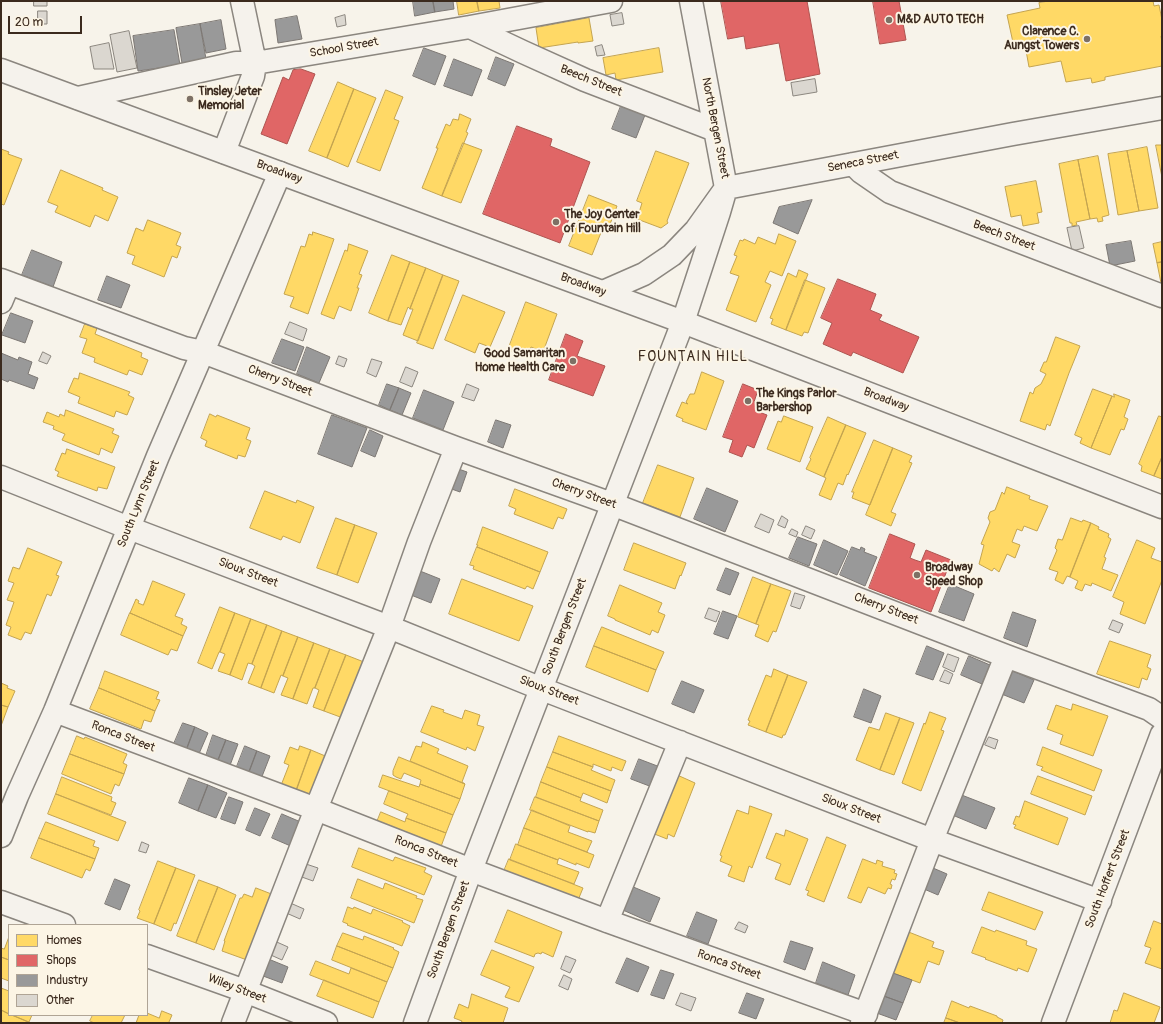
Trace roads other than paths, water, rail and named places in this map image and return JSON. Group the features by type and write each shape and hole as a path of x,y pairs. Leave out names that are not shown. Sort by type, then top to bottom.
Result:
{"street":[{"path":"224,152 254,76 255,63 242,1"},
{"name":"School Street","path":"78,98 236,63 255,63 611,1"},
{"name":"North Bergen Street","path":"682,322 726,188 691,1"},
{"name":"Beech Street","path":"470,26 585,80 715,130"},
{"name":"Broadway","path":"1,70 603,292 1162,507"},
{"name":"Seneca Street","path":"726,188 1013,134 1162,108"},
{"name":"Beech Street","path":"853,164 861,172 890,192 1162,296"},
{"name":"South Lynn Street","path":"1,836 55,711 129,528 203,352 280,173"},
{"path":"603,292 644,274 672,255 696,230 726,188"},
{"name":"Cherry Street","path":"4,288 177,346 203,352 456,448 612,504 1006,656 1150,709 1162,718"},
{"name":"South Bergen Street","path":"415,1023 471,870 682,322"},
{"path":"233,1023 388,627 419,542 456,448"},
{"name":"Sioux Street","path":"1,477 932,840 1100,901"},
{"path":"864,1018 932,840 1006,656"},
{"name":"Ronca Street","path":"55,711 864,1018"},
{"name":"South Hoffert Street","path":"1053,1023 1162,734"},
{"path":"607,921 680,742"},
{"path":"1,902 61,924"},
{"name":"Wiley Street","path":"148,956 245,991 326,1023"}],"place":[{"name":"M&D AUTO TECH","path":"889,20"},
{"name":"Clarence C. Aungst Towers","path":"1087,39"},
{"name":"Tinsley Jeter Memorial","path":"190,99"},
{"name":"The Joy Center of Fountain Hill","path":"556,222"},
{"name":"Good Samaritan Home Health Care","path":"573,361"},
{"name":"The Kings Parlor Barbershop","path":"748,401"},
{"name":"Broadway Speed Shop","path":"917,575"}],"district":[{"name":"FOUNTAIN HILL","path":"693,357"}]}
